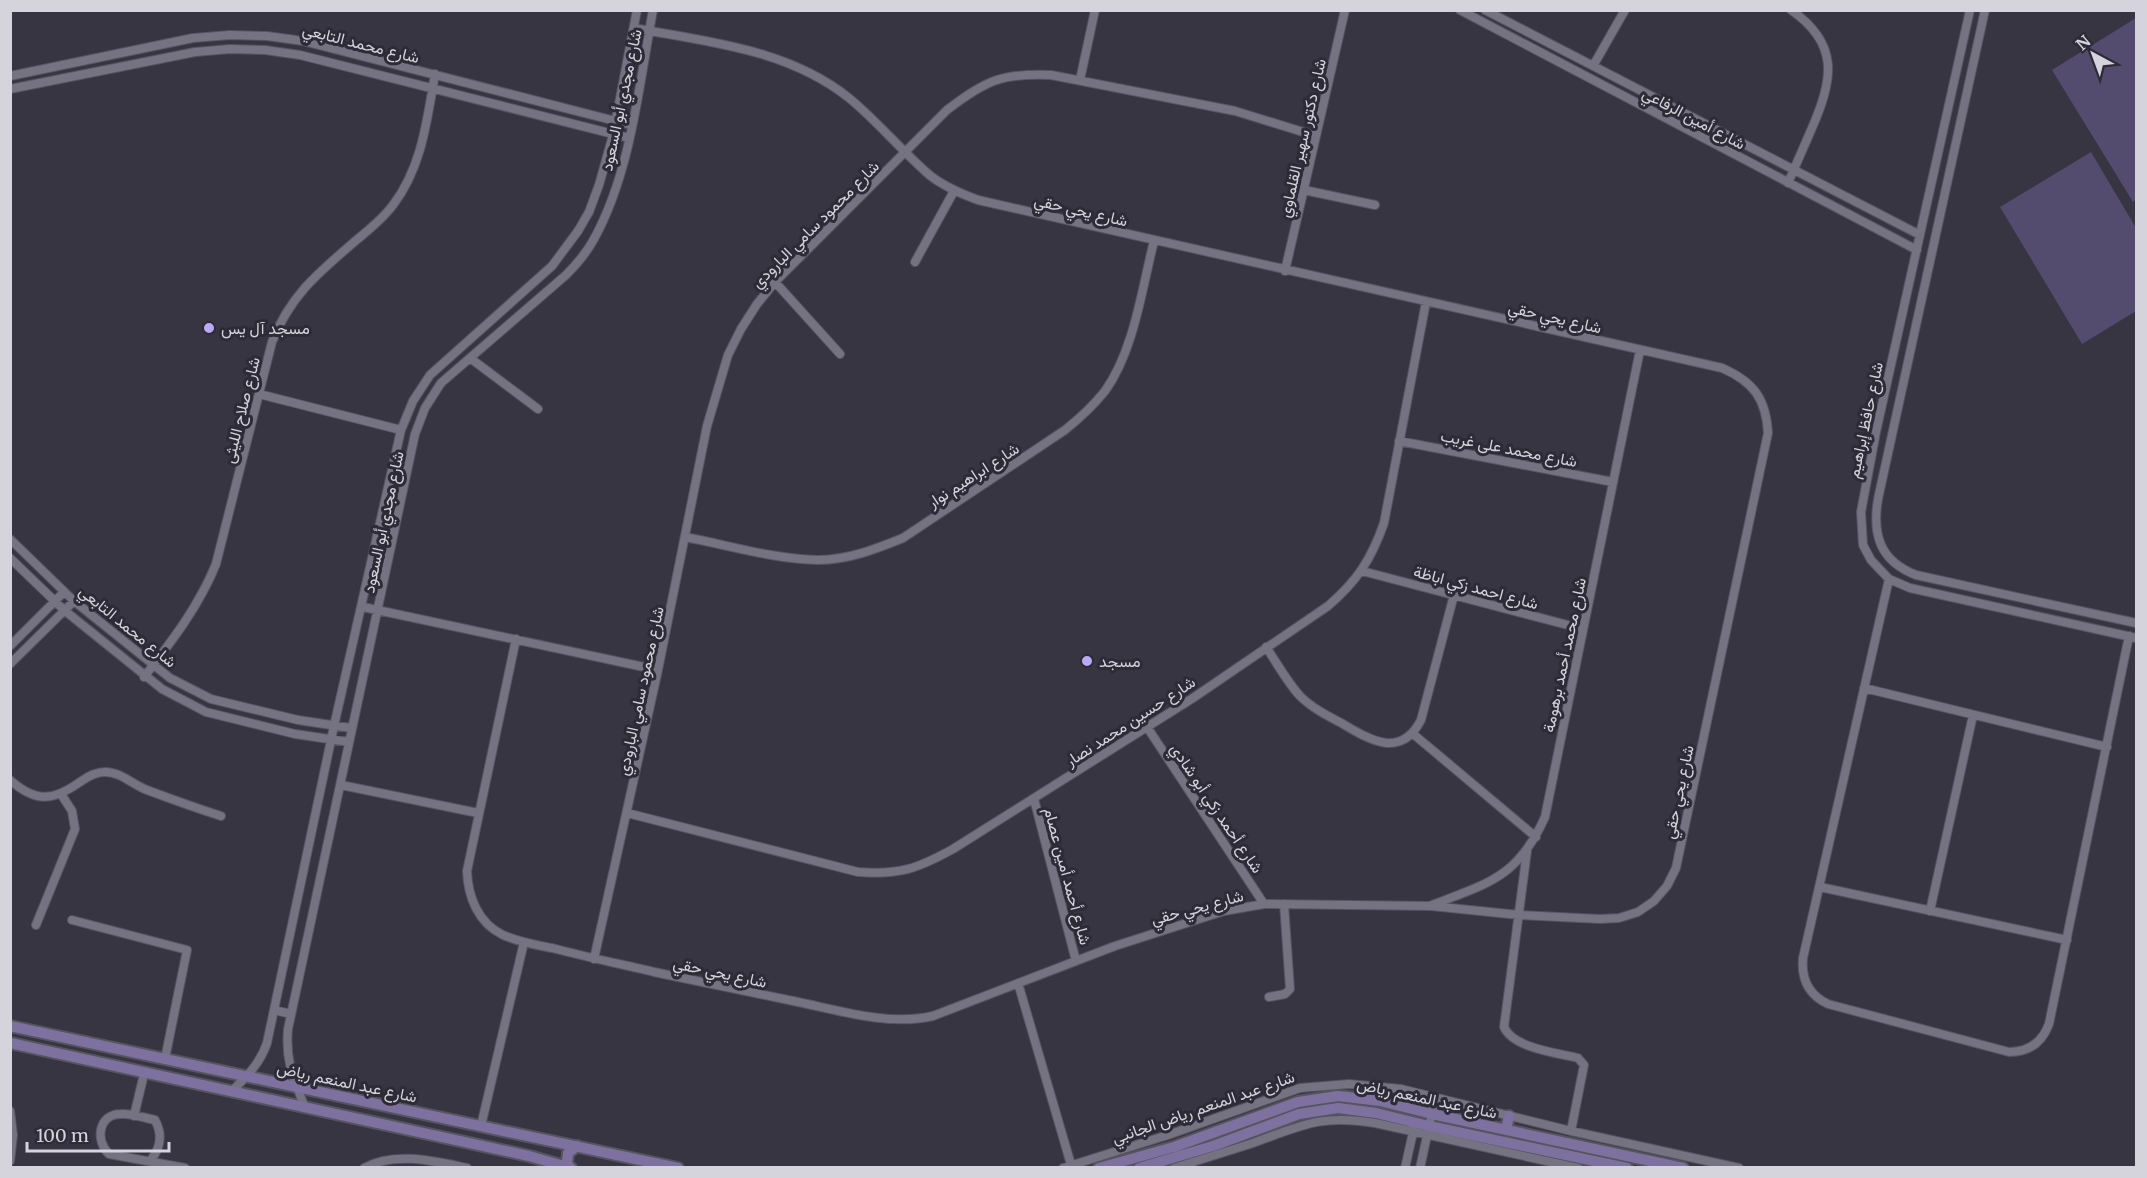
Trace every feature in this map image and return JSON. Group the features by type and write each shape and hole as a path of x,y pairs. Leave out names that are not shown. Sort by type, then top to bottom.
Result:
{"street":[{"name":"شارع مجدي أبو السعود","path":"231,1092 247,1076 264,1052 334,726 402,430 413,401 430,375 537,281 566,249 589,212 613,135 637,10"},
{"name":"شارع مجدي أبو السعود","path":"305,1108 288,1058 288,1029 415,434 425,408 441,383 566,275 594,240 615,191 629,138 653,10"},
{"path":"1080,80 1095,10"},
{"name":"شارع دكتور سهير القلماوي","path":"1285,271 1345,10"},
{"name":"شارع أمين الرفاعي","path":"1460,10 1917,250"},
{"name":"شارع أمين الرفاعي","path":"1485,10 1920,235"},
{"path":"1593,66 1625,10"},
{"path":"1788,183 1822,105 1828,83 1828,61 1820,39 1807,22 1791,10"},
{"name":"شارع حافظ إبراهيم","path":"1970,10 1876,432 1861,512 1863,545 1871,560 1889,579 1910,588 2133,637"},
{"name":"شارع حافظ إبراهيم","path":"1985,10 1876,512 1878,538 1891,561 1902,570 1916,575 2136,623"},
{"name":"شارع يحي حقي","path":"516,639 467,871 472,901 480,915 503,935 524,942 810,1004 899,1020 916,1020 933,1016 1187,921 1264,903 1431,906 1519,915 1619,918 1638,912 1654,901 1667,886 1676,868 1768,433 1767,416 1761,400 1751,386 1737,375 1722,368 978,200 954,191 927,173 849,98 801,68 747,49 634,28"},
{"name":"شارع محمد التابعي","path":"10,76 193,38 230,35 267,36 303,41 631,125"},
{"name":"شارع محمد التابعي","path":"10,89 195,51 266,50 300,55 629,138"},
{"name":"شارع صلاح الليثى","path":"144,677 191,615 216,564 272,342 289,305 316,275 377,223 405,188 422,147 435,74"},
{"name":"شارع محمود سامي البارودي","path":"594,959 658,669 707,426 725,365 741,329 775,282 947,110 969,93 995,80 1023,74 1051,75 1080,80 1234,111 1316,136"},
{"path":"1672,123 1679,111"},
{"path":"1943,134 1958,136"},
{"path":"1304,190 1375,206"},
{"path":"915,262 954,191"},
{"name":"شارع ابراهيم نوار","path":"685,537 768,554 818,560 847,557 903,538 1065,430 1088,411 1106,389 1120,364 1130,337 1154,241"},
{"path":"775,282 840,354"},
{"name":"شارع حسين محمد نصار","path":"627,813 858,872 883,874 907,871 932,861 1147,727 1328,606 1347,590 1362,571 1375,548 1384,523 1426,302"},
{"name":"شارع محمد أحمد برهومة","path":"1431,906 1489,883 1510,869 1528,850 1545,817 1640,350"},
{"path":"470,358 538,410"},
{"path":"259,394 402,430"},
{"path":"1876,432 1892,435"},
{"name":"شارع محمد على غريب","path":"1400,441 1613,482"},
{"name":"شارع محمد التابعي","path":"10,539 64,592 170,678 211,699 288,718 351,728"},
{"name":"شارع محمد التابعي","path":"10,558 64,610 144,677 162,689 206,712 295,734 349,742"},
{"name":"شارع احمد زكي اباظة","path":"1362,571 1583,628"},
{"path":"1889,579 1802,965 1804,979 1816,997 1828,1004 2009,1052 2028,1049 2047,1031 2106,747 2133,637"},
{"path":"10,646 64,592"},
{"path":"1266,647 1293,688 1306,701 1377,742 1397,742 1412,733 1423,714 1454,595"},
{"path":"2008,610 2012,596"},
{"path":"10,664 74,600"},
{"path":"363,607 658,669"},
{"path":"1864,688 2106,747"},
{"path":"1930,911 1973,715"},
{"name":"شارع أحمد زكي أبو شادي","path":"1147,727 1264,903"},
{"path":"1412,733 1536,837"},
{"path":"10,780 32,795 44,798 61,794 91,775 104,771 118,774 144,789 221,816"},
{"path":"341,785 478,813"},
{"path":"36,925 75,829 72,811 61,794"},
{"name":"شارع أحمد أمين عصام","path":"1034,799 1076,961"},
{"path":"1528,850 1504,1027 1515,1041 1582,1061 1584,1065 1570,1131"},
{"path":"1820,887 2067,940"},
{"path":"1269,997 1287,993 1291,986 1284,904"},
{"path":"72,920 188,950 165,1059"},
{"path":"482,1126 524,942"},
{"path":"1018,983 1069,1167"},
{"path":"274,1011 291,1014"},
{"name":"شارع عبد المنعم رياض","path":"10,1026 678,1167"},
{"name":"شارع عبد المنعم رياض","path":"10,1044 529,1156 570,1167"},
{"path":"134,1116 144,1074"},
{"path":"1349,1084 1349,1097"},
{"name":"شارع عبد المنعم رياض الجانبي","path":"1069,1167 1300,1088 1349,1084 1401,1089 1570,1131 1739,1167"},
{"path":"1405,1167 1421,1094"},
{"name":"شارع عبد المنعم رياض","path":"1100,1167 1174,1147 1298,1102 1318,1098 1349,1097 1380,1101 1683,1167"},
{"path":"1420,1167 1435,1099"},
{"name":"شارع عبد المنعم رياض","path":"1139,1167 1213,1146 1290,1117 1318,1110 1357,1109 1428,1131 1626,1167"},
{"path":"10,1111 13,1134 10,1161"},
{"path":"150,1161 159,1146 159,1128 155,1120 122,1113 109,1118 101,1129 101,1143 109,1154 184,1167"},
{"path":"1506,1130 1509,1116"},
{"path":"1174,1167 1252,1143 1305,1123 1328,1119 1414,1127"},
{"path":"1428,1131 1578,1167"},
{"path":"529,1156 533,1154 537,1146 535,1137"},
{"path":"570,1167 567,1163 568,1153 578,1146"},
{"path":"364,1167 384,1159 442,1162 467,1167"}],"shaded area":[{"path":"2136,18 2136,199 2133,202 2052,70"},
{"path":"2091,152 2136,228 2136,311 2082,344 2000,207"}],"place":[{"name":"مسجد آل يس","path":"209,328"},
{"name":"مسجد","path":"1087,661"}]}
